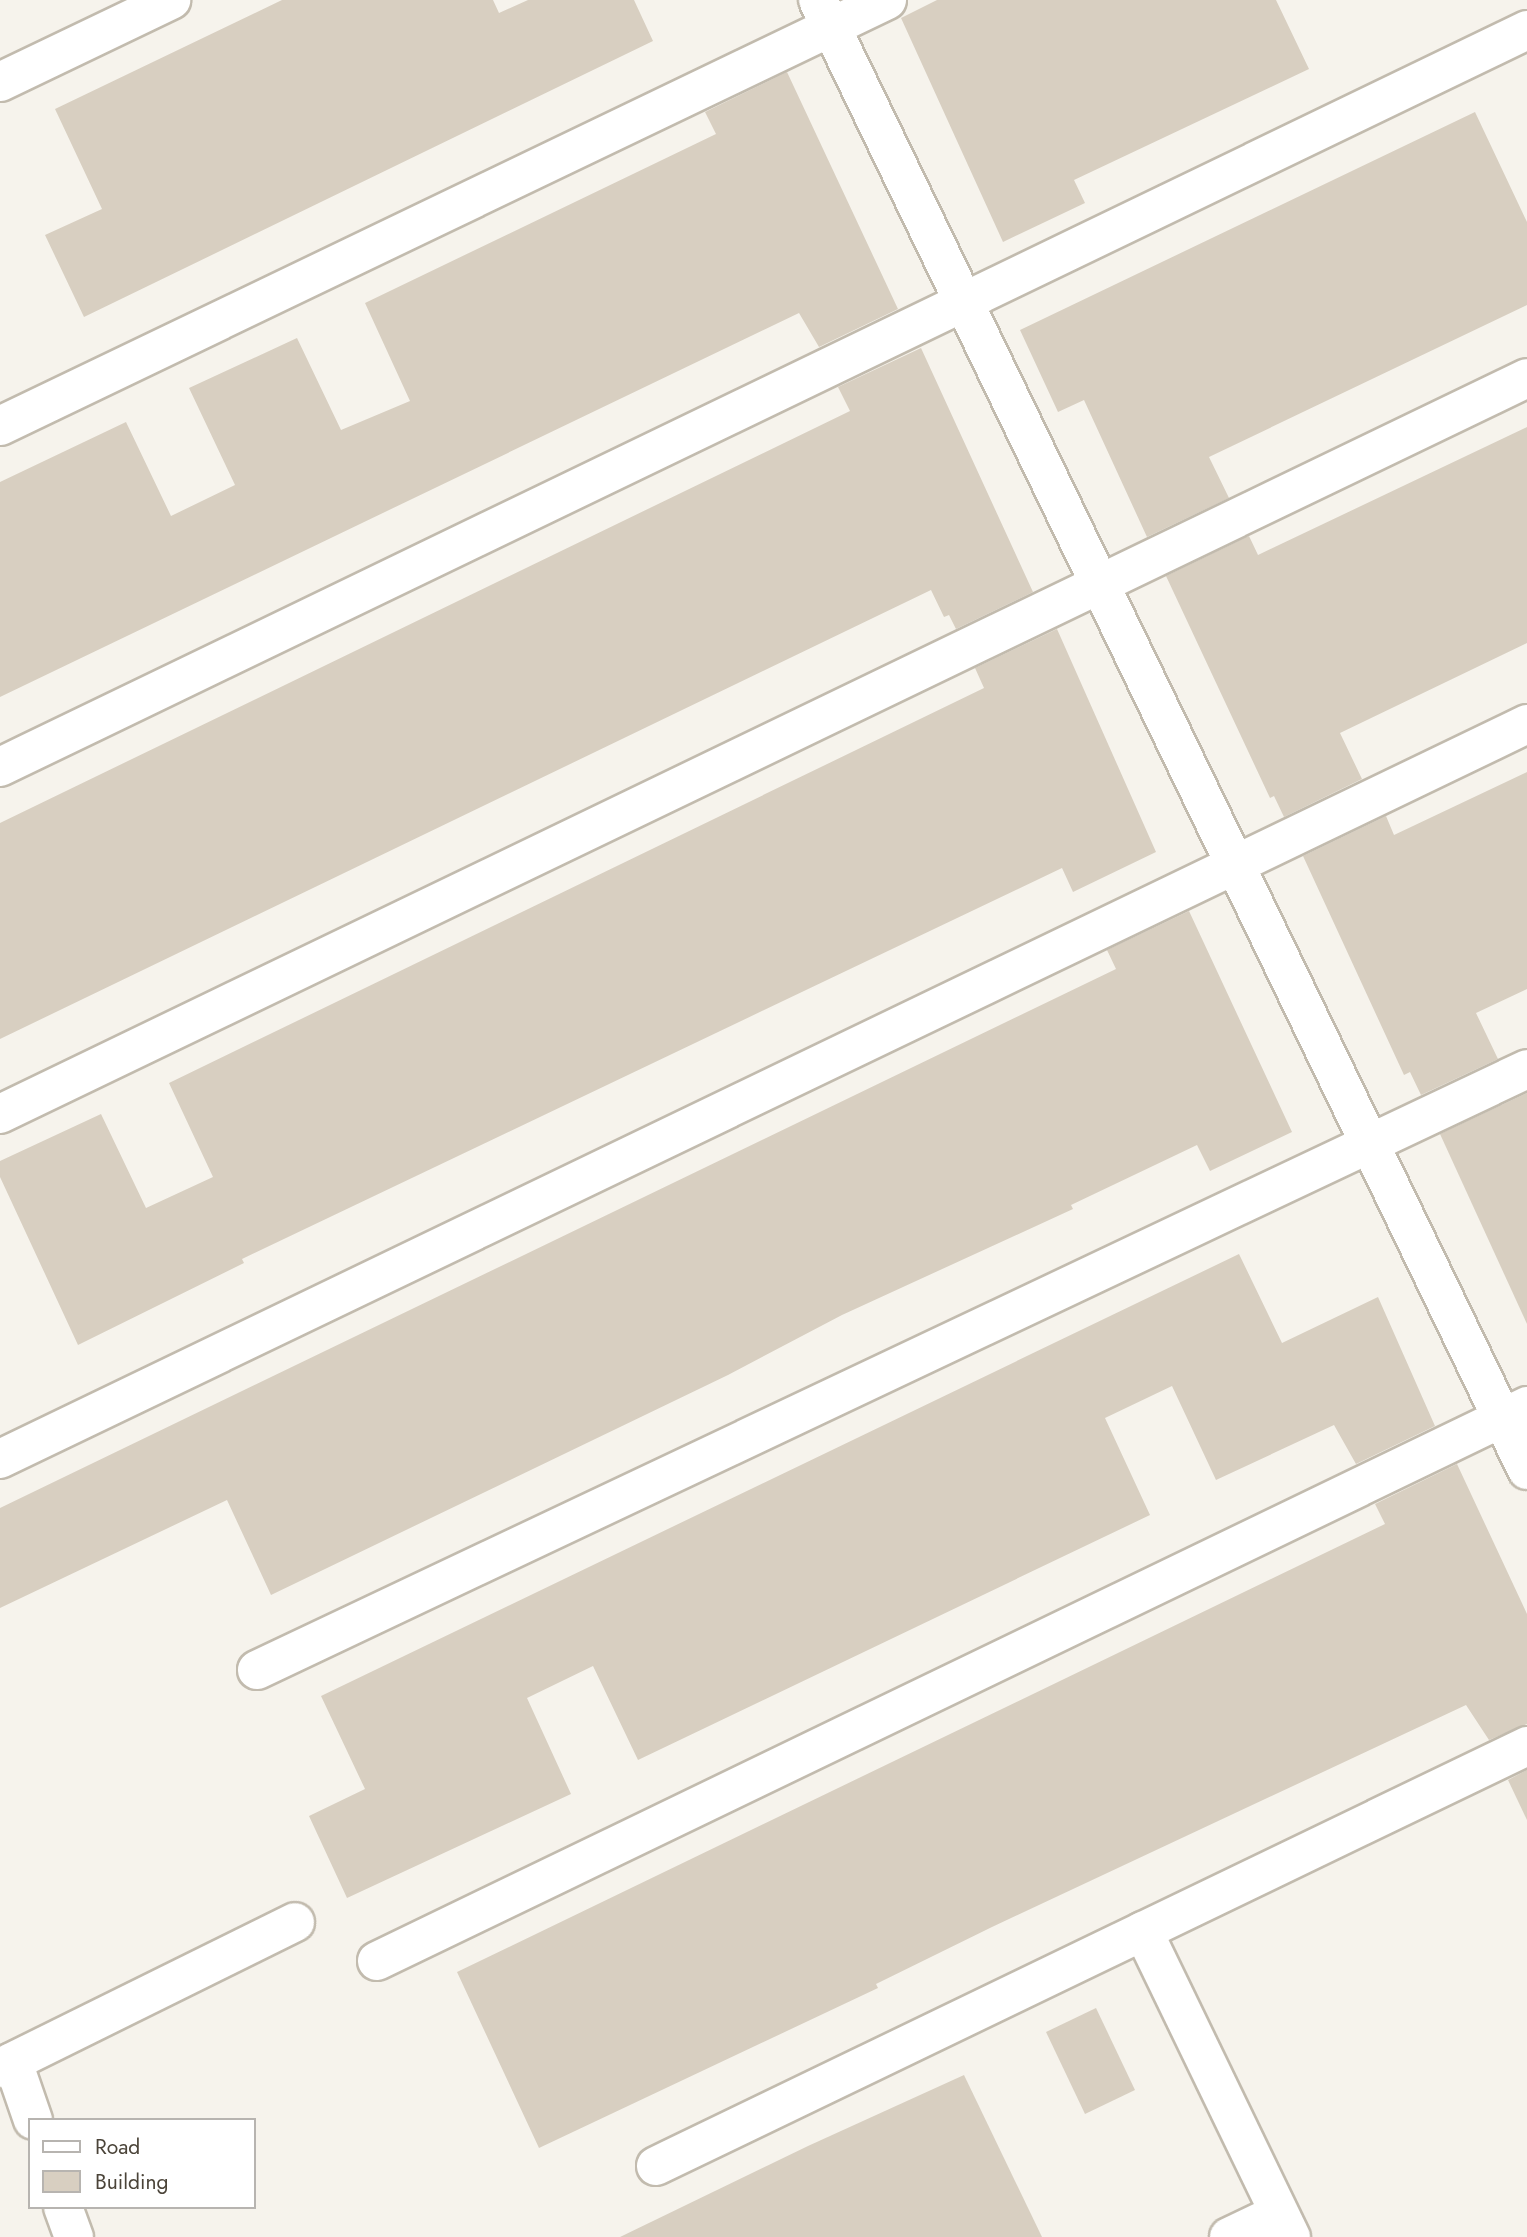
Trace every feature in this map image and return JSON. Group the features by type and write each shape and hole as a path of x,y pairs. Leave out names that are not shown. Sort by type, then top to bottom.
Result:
{"street":[{"path":"0,82 171,0"},
{"path":"0,426 824,13 887,0"},
{"path":"824,13 1370,1143 1515,1412 1527,1470"},
{"path":"0,767 1527,30"},
{"path":"0,1114 1527,378"},
{"path":"0,1459 1527,724"},
{"path":"257,1670 1527,1069"},
{"path":"377,1961 1515,1412"},
{"path":"656,2166 1527,1746"},
{"path":"32,2118 7,2065 295,1922"},
{"path":"1143,1931 1285,2225 1229,2237"},
{"path":"64,2209 74,2237"}],"building":[{"path":"282,0 493,0 499,13 528,0 634,0 653,41 84,317 45,235 102,209 55,109"},
{"path":"937,0 1276,0 1309,69 1074,180 1085,203 1003,242 901,18"},
{"path":"787,72 898,309 819,347 799,313 0,697 0,482 126,422 171,516 235,485 189,388 297,338 341,430 410,401 365,303 716,134 705,112"},
{"path":"1475,112 1527,222 1527,305 1209,457 1229,498 1147,537 1084,400 1058,412 1020,330"},
{"path":"921,348 1033,592 956,629 949,615 944,617 931,590 0,1039 0,823 850,411 838,387"},
{"path":"1527,427 1527,643 1340,733 1362,779 1284,817 1274,796 1270,798 1166,576 1249,536 1258,555"},
{"path":"1057,629 1156,852 1073,892 1062,868 242,1259 244,1263 78,1345 0,1177 0,1161 101,1114 146,1208 213,1177 169,1083 984,688 975,668"},
{"path":"1527,772 1527,989 1476,1013 1498,1059 1421,1095 1410,1072 1404,1075 1303,856 1386,816 1394,835"},
{"path":"1189,911 1292,1132 1210,1171 1197,1145 1071,1205 1073,1209 842,1315 728,1375 271,1595 227,1500 0,1608 0,1508 1116,969 1107,950"},
{"path":"1527,1093 1527,1324 1440,1134"},
{"path":"1239,1254 1282,1343 1378,1297 1435,1426 1356,1464 1334,1425 1216,1480 1172,1386 1105,1418 1150,1515 638,1760 593,1666 527,1698 571,1794 347,1898 309,1816 365,1789 321,1696"},
{"path":"1457,1464 1527,1614 1527,1724 1489,1740 1466,1705 992,1927 876,1984 878,1988 539,2148 457,1972 1385,1524 1375,1504"},
{"path":"1527,1770 1527,1820 1508,1780"},
{"path":"1096,2008 1135,2090 1085,2114 1046,2032"},
{"path":"964,2075 1042,2237 620,2237 808,2146"}]}
